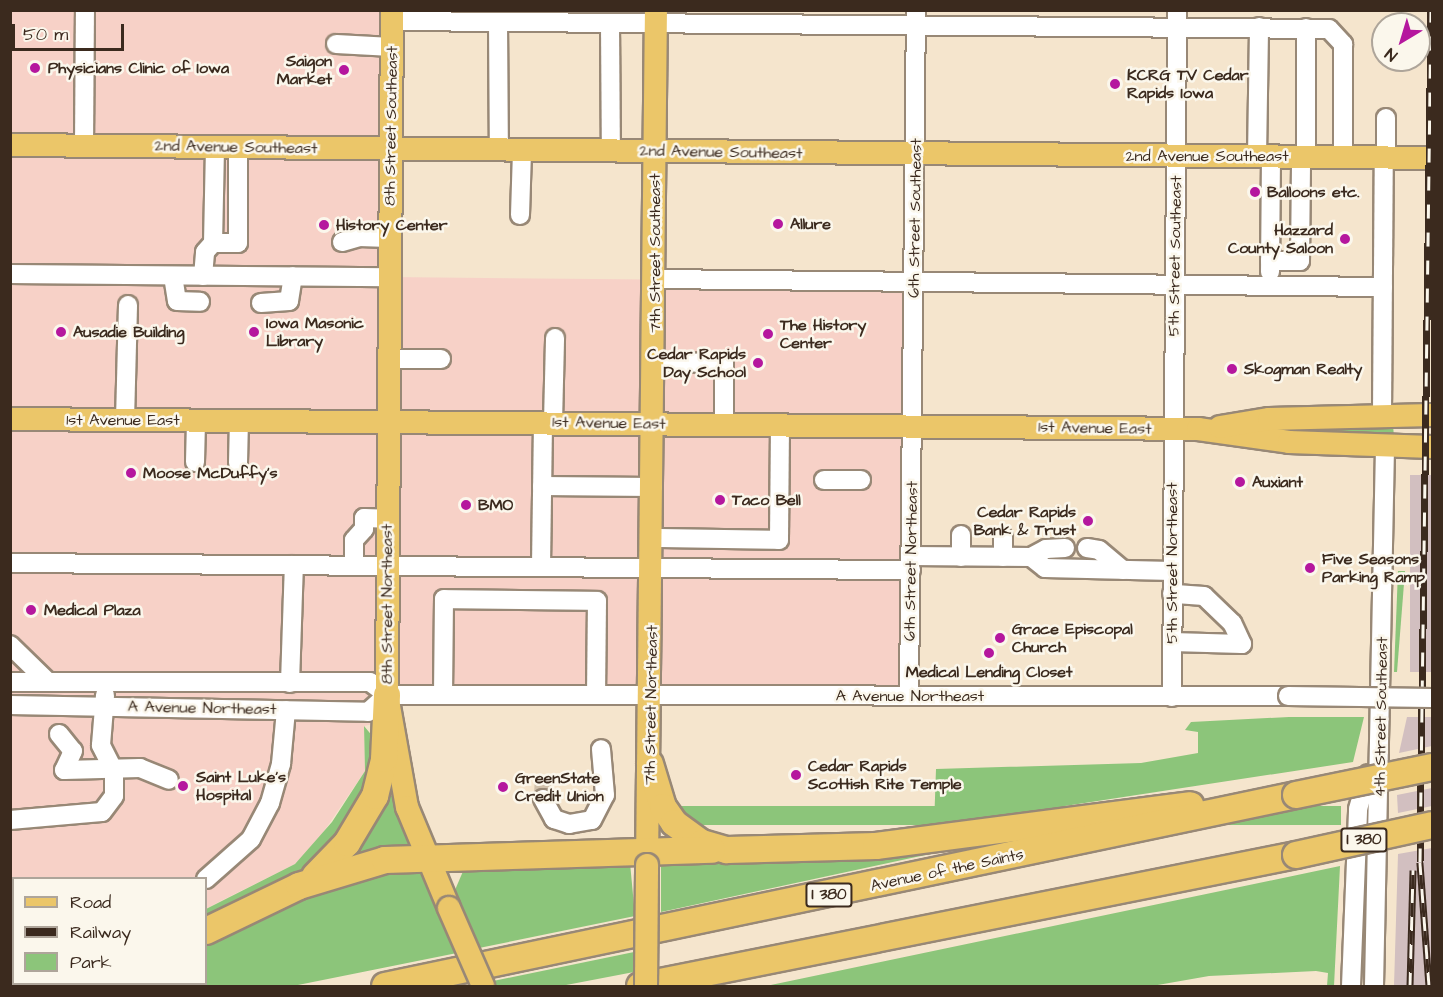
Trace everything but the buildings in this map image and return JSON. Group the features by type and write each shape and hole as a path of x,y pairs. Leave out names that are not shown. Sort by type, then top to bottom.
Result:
{"highway":[{"path":"299,886 340,852 375,796 384,759 387,694"},
{"path":"650,764 663,807 674,823 696,841 727,850"},
{"name":"Avenue of the Saints","path":"385,987 1432,767"},
{"path":"207,932 299,886 385,860 427,857 647,858 727,850 841,849 1125,810 1271,801"},
{"name":"I 380","path":"640,987 1296,855 1432,825"},
{"path":"672,987 738,967"}],"main road":[{"name":"8th Street Southeast","path":"387,421 392,16"},
{"name":"7th Street Southeast","path":"653,423 656,17"},
{"name":"2nd Avenue Southeast","path":"10,145 1432,158"},
{"name":"1st Avenue East","path":"1207,429 1269,419 1382,414 1432,415"},
{"name":"1st Avenue East","path":"10,419 1207,429 1289,442 1432,447"},
{"name":"8th Street Northeast","path":"387,421 387,694 402,787 427,857 483,987"},
{"name":"7th Street Northeast","path":"646,987 652,695 653,423"}],"street":[{"path":"84,146 85,10"},
{"path":"392,16 498,21 572,16 610,23 656,17 1177,18 1329,29 1343,44 1342,157"},
{"name":"6th Street Southeast","path":"913,426 916,18"},
{"name":"5th Street Southeast","path":"1173,429 1177,18"},
{"path":"498,21 499,150"},
{"path":"610,23 611,151"},
{"path":"1254,24 1264,157 1270,286"},
{"path":"1270,261 1300,261 1306,28"},
{"path":"336,44 392,47"},
{"path":"1382,414 1386,118"},
{"path":"203,276 205,252 213,243 214,147"},
{"path":"213,243 238,243 238,147"},
{"path":"520,215 522,150"},
{"path":"342,242 359,237 389,238"},
{"path":"10,274 389,277"},
{"path":"172,276 177,301 200,302"},
{"path":"261,303 289,301 293,276"},
{"path":"655,279 1383,287"},
{"path":"125,420 128,305"},
{"path":"541,566 542,486 555,338"},
{"path":"388,359 441,359"},
{"path":"654,362 724,363 724,424"},
{"path":"195,462 196,420"},
{"path":"238,463 239,420"},
{"path":"653,538 779,540 780,425"},
{"name":"6th Street Northeast","path":"909,696 913,426"},
{"name":"5th Street Northeast","path":"1172,697 1173,429"},
{"name":"4th Street Southeast","path":"1374,987 1381,752 1385,447"},
{"path":"824,480 861,480"},
{"path":"542,486 653,487"},
{"path":"354,565 354,540 364,529 364,518 387,519"},
{"path":"961,535 961,557"},
{"path":"1003,557 1004,537"},
{"path":"10,563 38,558 117,558 165,569 236,560 294,565 652,567 783,574 824,569 864,570 961,557 1031,557 1046,549 1065,548"},
{"path":"1087,548 1099,550 1124,570"},
{"path":"1031,557 1045,568 1172,571"},
{"path":"290,683 294,565"},
{"path":"1172,594 1204,596 1232,623 1242,644 1172,642"},
{"path":"443,694 444,599 597,601 596,695"},
{"path":"10,645 48,682"},
{"path":"10,820 102,812 114,796 114,771 101,745 106,681"},
{"name":"A Avenue Northeast","path":"10,682 370,682 387,694 1432,698"},
{"name":"A Avenue Northeast","path":"10,705 103,705 368,712 387,694"},
{"path":"207,878 251,839 270,803 281,764 286,710"},
{"path":"59,734 73,751 64,770 114,771 140,768 169,780"},
{"path":"543,799 554,819 569,824 592,820 605,795 602,749"},
{"path":"1351,987 1358,809 1361,787 1381,752"}],"shaded area":[{"path":"10,11 394,11 389,277 914,282 909,696 387,695 383,722 364,726 365,771 316,843 295,864 207,908 207,877 12,877 12,985 35,985 11,986"},
{"path":"1410,475 1432,475 1432,672 1410,672"},
{"path":"1407,717 1432,717 1432,746 1399,753"},
{"path":"1432,788 1432,806 1398,813 1397,795"},
{"path":"1432,848 1432,986 1394,986 1398,854"}],"green space":[{"path":"1393,425 1394,437 1314,434 1314,427"},
{"path":"1398,571 1405,571 1397,672 1394,672"},
{"path":"1289,717 1364,717 1353,762 934,826 936,769 1141,763 1198,753 1198,732 1185,730 1191,722"},
{"path":"364,726 374,738 371,780 343,835 299,876 207,922 207,908 295,864 332,822 365,771"},
{"path":"387,795 395,796 413,846 354,861 351,857"},
{"path":"647,806 1341,806 1341,825 647,825"},
{"path":"967,847 661,912 661,863 834,862"},
{"path":"630,863 635,916 479,948 455,890 464,869"},
{"path":"419,865 457,953 293,986 107,986 207,985 207,940 332,880"},
{"path":"1340,866 1334,986 1327,986 1328,973 1316,971 1209,976 1152,986 766,986"},
{"path":"634,952 634,972 561,986 495,986 493,981"}],"tunnel":[{"path":"543,799 544,776"}],"railway":[{"path":"1429,986 1420,862 1431,10"},
{"path":"1410,986 1413,870"}],"place":[{"name":"Physicians Clinic of Iowa","path":"35,68"},
{"name":"Saigon Market","path":"344,70"},
{"name":"KCRG TV Cedar Rapids Iowa","path":"1115,84"},
{"name":"Balloons etc.","path":"1255,192"},
{"name":"Allure","path":"778,224"},
{"name":"History Center","path":"324,225"},
{"name":"Hazzard County Saloon","path":"1345,239"},
{"name":"Ausadie Building","path":"61,332"},
{"name":"Iowa Masonic Library","path":"254,332"},
{"name":"The History Center","path":"768,334"},
{"name":"Cedar Rapids Day School","path":"758,363"},
{"name":"Skogman Realty","path":"1232,369"},
{"name":"Moose McDuffy's","path":"131,473"},
{"name":"Auxiant","path":"1240,482"},
{"name":"Taco Bell","path":"720,500"},
{"name":"BMO","path":"466,505"},
{"name":"Cedar Rapids Bank & Trust","path":"1088,521"},
{"name":"Five Seasons Parking Ramp","path":"1310,568"},
{"name":"Medical Plaza","path":"31,610"},
{"name":"Grace Episcopal Church","path":"1000,638"},
{"name":"Medical Lending Closet","path":"989,653"},
{"name":"Cedar Rapids Scottish Rite Temple","path":"796,775"},
{"name":"Saint Luke's Hospital","path":"183,786"},
{"name":"GreenState Credit Union","path":"503,787"}]}
